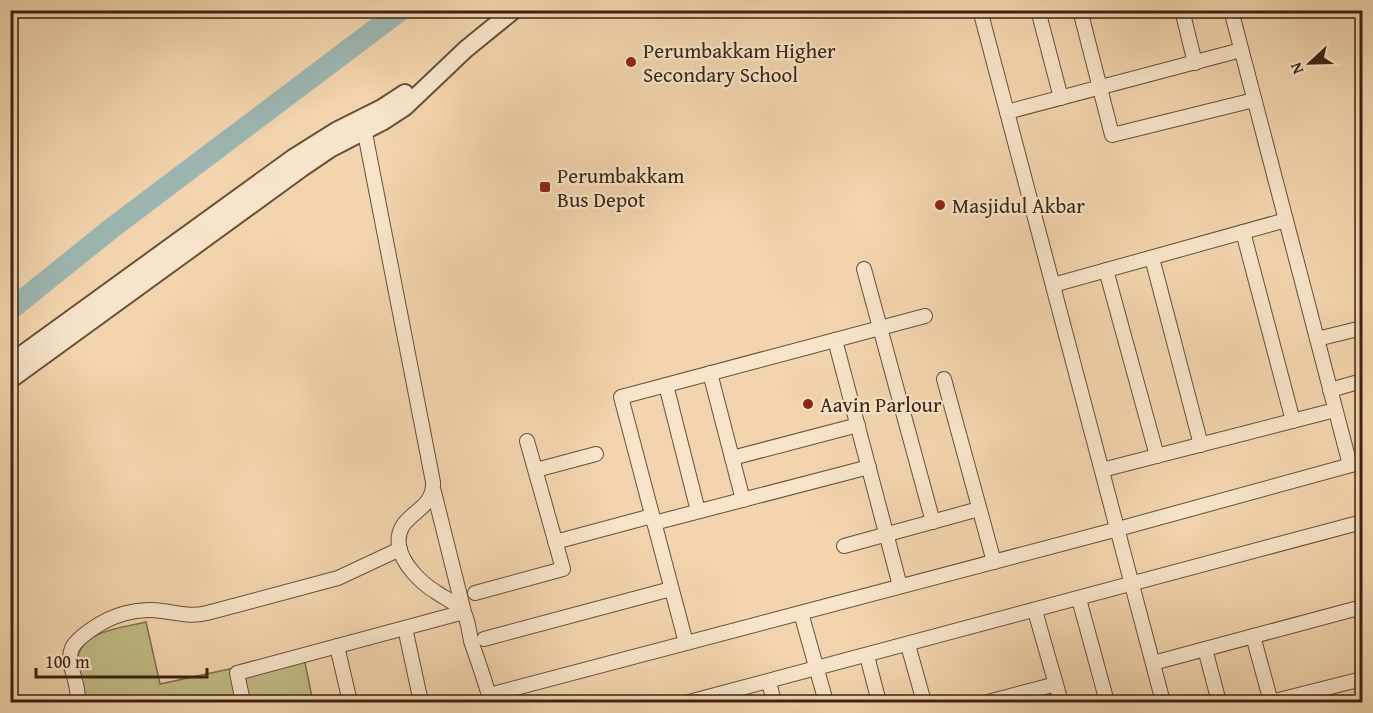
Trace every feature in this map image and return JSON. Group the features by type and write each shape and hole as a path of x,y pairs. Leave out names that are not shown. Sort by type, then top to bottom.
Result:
{"street":[{"path":"10,380 364,125 400,97 495,10"},
{"path":"10,363 292,158 336,131 364,125 405,107 466,49 514,10"},
{"path":"980,10 1163,702"},
{"path":"1038,10 1061,98"},
{"path":"1080,10 1112,135 1254,100"},
{"path":"1182,10 1195,63"},
{"path":"364,125 434,492 464,612 490,699 686,643 1118,529 1356,463 1335,410 1231,10"},
{"path":"1007,112 1241,50"},
{"path":"1053,285 1286,220"},
{"path":"1243,232 1293,421"},
{"path":"1152,258 1201,445"},
{"path":"864,269 933,522"},
{"path":"1106,270 1157,456"},
{"path":"686,643 621,397 925,316"},
{"path":"1317,339 1362,328"},
{"path":"835,340 900,586"},
{"path":"710,373 743,500"},
{"path":"944,379 993,562"},
{"path":"1330,390 1362,381"},
{"path":"666,385 698,511"},
{"path":"1102,470 1335,410"},
{"path":"732,458 858,425"},
{"path":"475,593 563,569 527,441"},
{"path":"536,470 596,454"},
{"path":"555,542 698,511 869,467"},
{"path":"434,492 432,498 411,515 403,525 399,537 399,549 404,560 433,591 464,612"},
{"path":"844,546 979,509"},
{"path":"689,702 723,698 769,682 1362,522"},
{"path":"77,702 78,688 70,660 72,648 84,634 106,620 145,610 193,616 207,613 338,578 399,549"},
{"path":"484,639 671,589"},
{"path":"1079,599 1107,702"},
{"path":"1153,663 1362,607"},
{"path":"1035,611 1061,702"},
{"path":"243,702 237,673 464,612"},
{"path":"801,613 825,702"},
{"path":"405,628 421,702"},
{"path":"1253,636 1271,702 1362,679"},
{"path":"908,645 924,702"},
{"path":"337,646 350,702"},
{"path":"1205,649 1219,702"},
{"path":"867,656 879,702"},
{"path":"769,682 774,702"},
{"path":"988,702 1056,684"}],"shaded area":[{"path":"146,622 160,684 303,653 313,702 86,702 77,661 86,643 104,632"}],"waterway":[{"path":"10,310 112,228 401,10"}],"place":[{"name":"Perumbakkam Higher Secondary School","path":"631,62"},
{"name":"Perumbakkam Bus Depot","path":"545,187"},
{"name":"Masjidul Akbar","path":"940,205"},
{"name":"Aavin Parlour","path":"808,404"}]}
